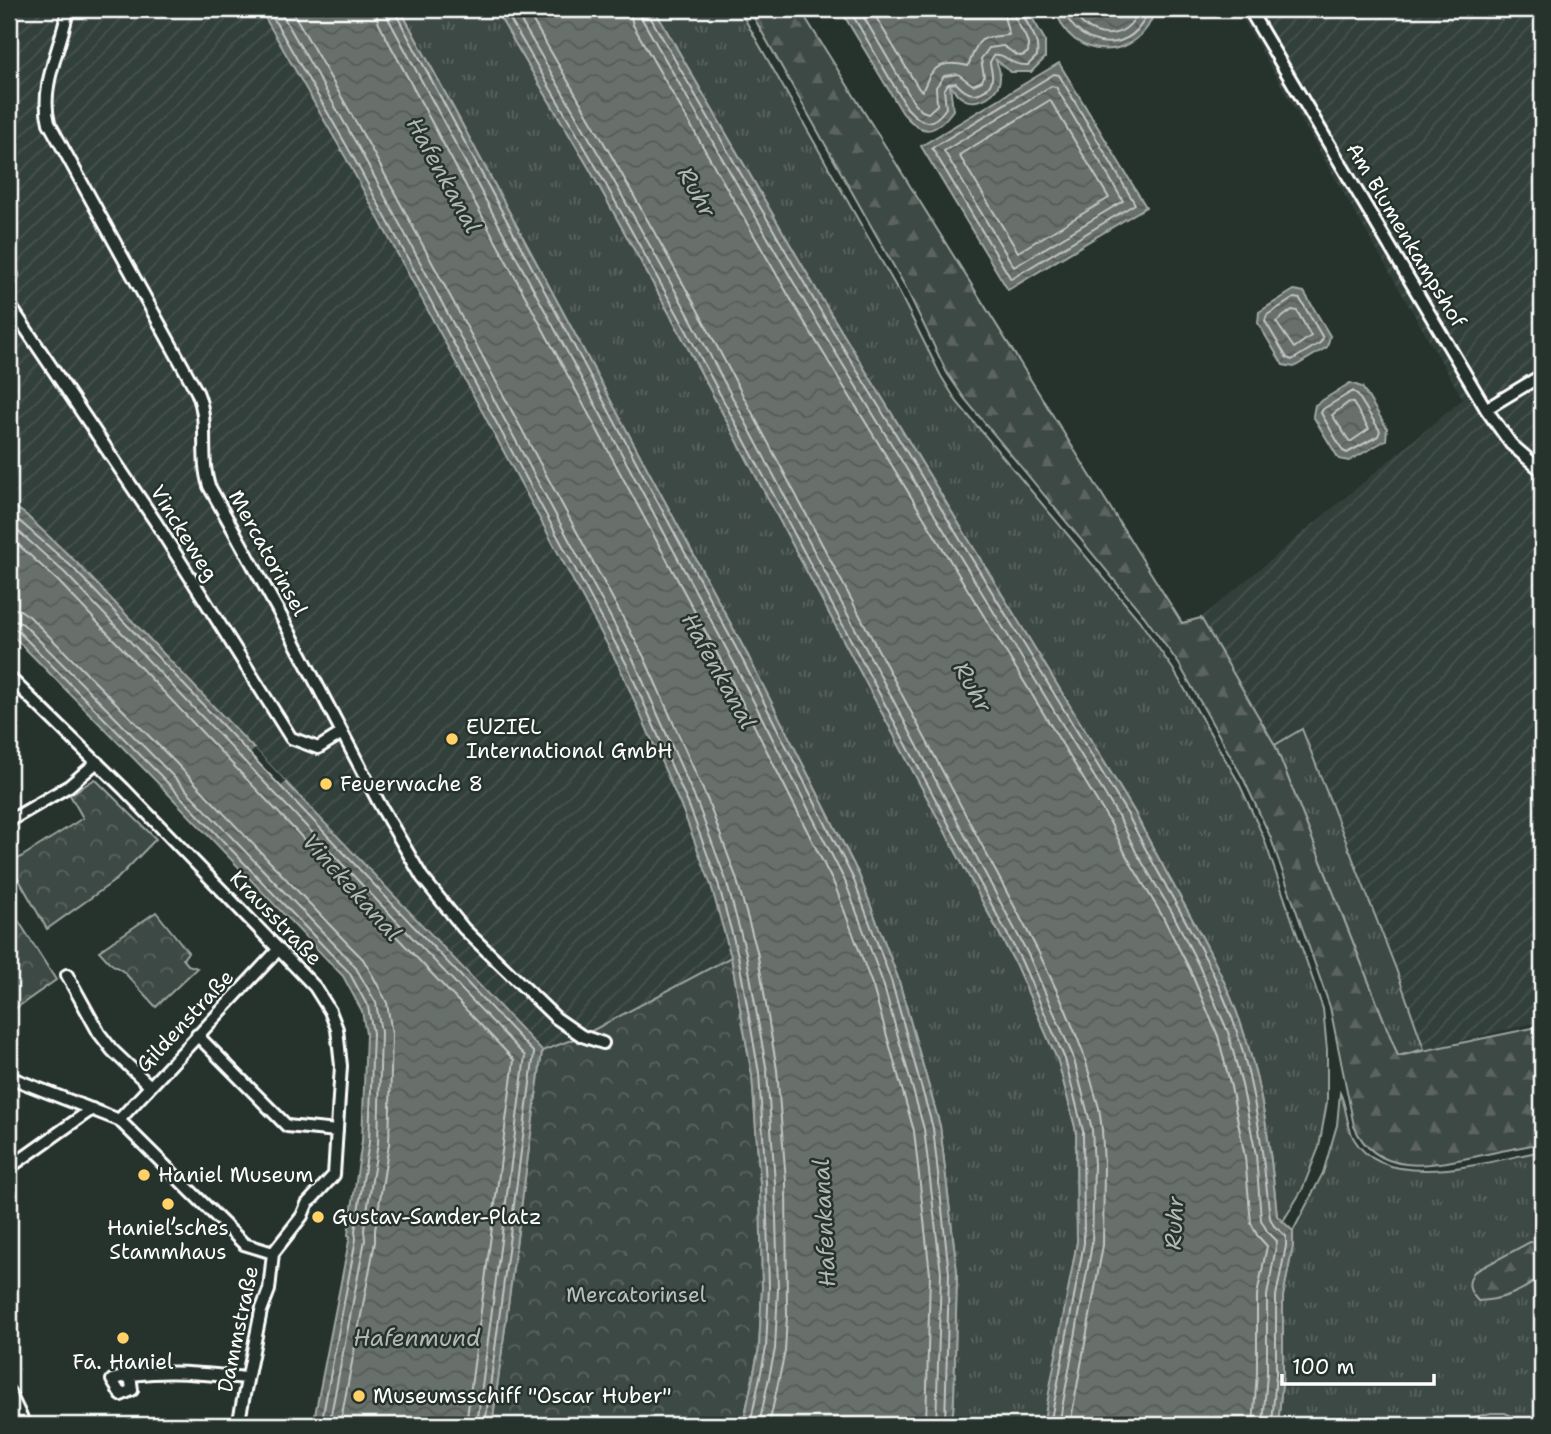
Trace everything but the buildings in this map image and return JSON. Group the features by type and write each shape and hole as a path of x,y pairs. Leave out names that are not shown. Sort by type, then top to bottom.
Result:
{"street":[{"name":"Mercatorinsel","path":"68,9 48,83 49,123 197,392 204,415 205,470 209,486 400,842 438,899 464,929 556,1018 582,1036 603,1043"},
{"name":"Am Blumenkampshof","path":"1249,9 1486,409 1511,444 1542,471"},
{"path":"9,266 12,275 9,283"},
{"name":"Vinckeweg","path":"9,304 155,521 291,738 318,748 342,733"},
{"path":"1486,409 1542,375"},
{"name":"Krausstraße","path":"10,682 97,762 279,949 315,987 330,1011 337,1029 341,1066 334,1175 307,1204 302,1216 281,1243"},
{"path":"9,821 69,786 97,762"},
{"name":"Gildenstraße","path":"118,1120 279,949"},
{"path":"67,975 99,1033 112,1050 150,1086"},
{"path":"197,1035 286,1126 337,1131"},
{"path":"9,1077 118,1120 244,1244 274,1253"},
{"path":"9,1168 92,1109"},
{"name":"Dammstraße","path":"237,1425 261,1311 269,1290 274,1253 281,1243"},
{"path":"130,1374 208,1374 246,1378"},
{"path":"9,1392 21,1424 36,1417"}],"shaded area":[{"path":"9,9 260,9 346,158 620,668 683,811 711,885 731,957 582,1036 542,1051 76,562 25,514 9,503"},
{"path":"1237,9 1542,9 1542,1021 1398,1056 1258,716 1201,618 1463,399"}],"green space":[{"path":"400,9 495,9 589,168 672,318 1015,963 1058,1061 1076,1131 1077,1242 1045,1425 952,1425 957,1272 940,1126 898,978 859,875 748,656"},
{"path":"654,9 739,9 899,292 957,402 1139,620 1173,669 1239,783 1263,836 1323,1009 1327,1050 1327,1102 1319,1147 1302,1190 1282,1223 1277,1216 1265,1121 1249,1050 1231,999 1206,944 1134,811 820,296"},
{"path":"749,9 800,9 1182,623 1201,618 1275,745 1398,1056 1542,1026 1542,1143 1443,1163 1408,1164 1377,1154 1364,1143 1354,1126 1330,1007 1270,836 1244,780 1179,664 1144,616 964,398 947,373 906,288"},
{"path":"1302,729 1396,969 1424,1049 1398,1056 1275,745"},
{"path":"95,779 156,839 117,879 47,929 10,864 83,818 70,795"},
{"path":"9,906 56,980 9,1013"},
{"path":"156,912 188,952 183,959 188,965 197,968 156,1007 124,972 110,963 99,951"},
{"name":"Mercatorinsel","path":"731,957 752,1075 760,1183 762,1288 759,1348 743,1425 492,1425 542,1051 582,1036"},
{"path":"1340,1093 1354,1139 1369,1156 1390,1166 1415,1170 1442,1169 1542,1151 1542,1425 1278,1425 1283,1373 1283,1296 1293,1246 1293,1231 1323,1173 1337,1125"},
{"path":"1530,1242 1542,1246 1542,1274 1513,1294 1478,1301 1470,1287 1474,1272"},
{"path":"1491,1413 1512,1416 1517,1425 1454,1425 1467,1419"}],"water":[{"name":"Hafenkanal","path":"260,9 400,9 748,656 859,875 898,978 940,1126 957,1272 952,1425 743,1425 759,1348 762,1288 760,1183 752,1075 731,957 711,885 683,811 620,668 346,158"},
{"name":"Ruhr","path":"495,9 654,9 820,296 1134,811 1206,944 1242,1027 1261,1097 1277,1216 1293,1231 1293,1246 1283,1296 1283,1373 1278,1425 1043,1425 1077,1242 1076,1131 1058,1061 1015,963 672,318 589,168"},
{"path":"840,9 1027,9 1045,40 1045,58 1031,72 1011,72 995,59 1000,76 997,88 992,94 981,100 968,101 958,95 950,85 953,110 940,125 928,130 922,129 902,112"},
{"path":"1056,9 1155,9 1148,27 1136,39 1121,47 1105,50 1089,47 1075,39 1063,27"},
{"path":"1059,63 1146,207 1008,290 921,146"},
{"path":"1294,290 1304,292 1330,336 1327,347 1294,367 1283,365 1258,323 1259,312"},
{"path":"1350,383 1362,387 1387,428 1386,440 1349,461 1339,459 1313,416 1315,405"},
{"path":"9,503 25,514 76,562 542,1051 492,1425 313,1425 350,1236 348,1235 362,1141 366,1034 362,1011 343,976 9,632"}],"pier":[{"path":"255,749 286,782 280,787 249,755"}],"place":[{"name":"EUZIEL International GmbH","path":"452,739"},
{"name":"Feuerwache 8","path":"326,784"},
{"name":"Haniel Museum","path":"144,1175"},
{"name":"Haniel’sches Stammhaus","path":"168,1204"},
{"name":"Gustav-Sander-Platz","path":"318,1217"},
{"name":"Fa. Haniel","path":"123,1338"},
{"name":"Museumsschiff \"Oscar Huber\"","path":"359,1396"}],"water label":[{"name":"Vinckekanal","path":"352,887"},
{"name":"Hafenmund","path":"417,1338"}]}
